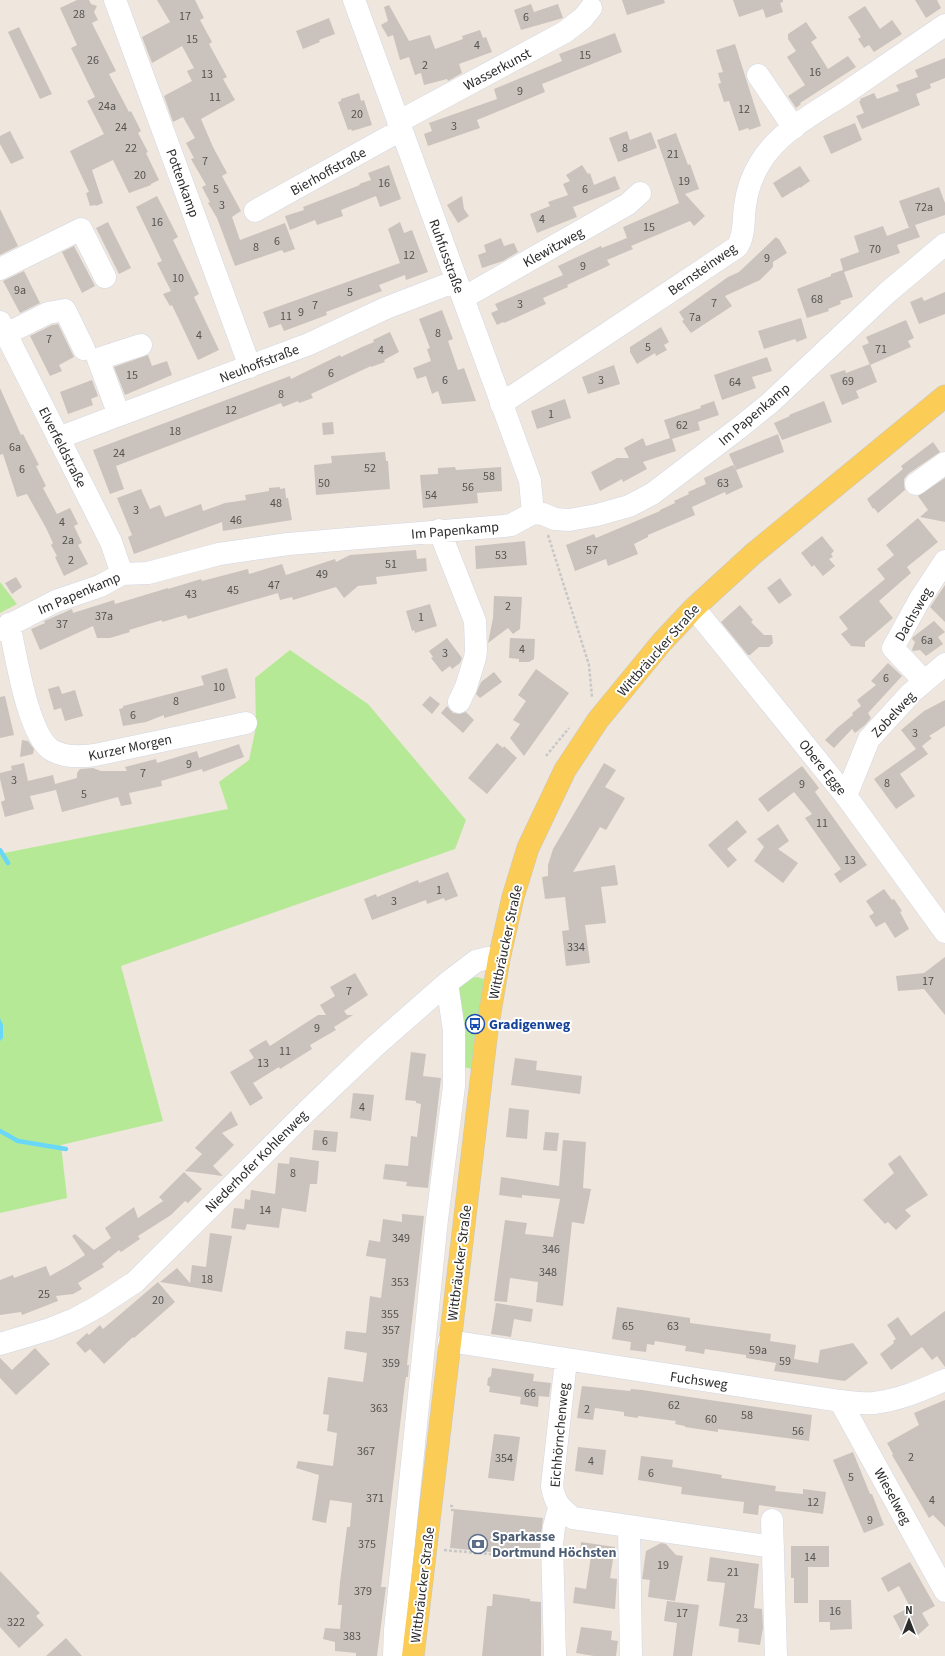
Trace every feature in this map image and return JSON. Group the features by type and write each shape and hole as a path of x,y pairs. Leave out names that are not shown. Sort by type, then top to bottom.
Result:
{"main road":[{"name":"Wittbräucker Straße","path":"413,1656 485,1044 499,959 513,897 528,848 565,770 598,720 662,642 694,608 753,554 945,396"}],"street":[{"name":"Pottenkamp","path":"115,0 250,367"},
{"name":"Ruhfusstraße","path":"354,0 530,481 533,513"},
{"name":"Wasserkunst","path":"400,126 565,32 583,18 591,8"},
{"name":"Bernsteinweg","path":"501,404 737,247 741,241 747,194 760,162 771,149 794,128 945,25"},
{"path":"758,75 794,128"},
{"name":"Bierhoffstraße","path":"255,211 400,126"},
{"name":"Klewitzweg","path":"460,289 628,204 640,193"},
{"path":"0,269 81,229 104,277"},
{"name":"Im Papenkamp","path":"5,627 56,601 100,586 122,574 140,574 158,571 219,554 258,548 439,530 504,526 511,525 533,513 543,514 555,519 569,520 614,511 629,506 652,494 770,403 888,292 945,244"},
{"name":"Neuhoffstraße","path":"58,438 309,344 386,308 460,289"},
{"path":"3,328 48,313 65,310 84,349"},
{"name":"Elverfeldstraße","path":"3,328 111,542 122,574"},
{"path":"119,415 98,360 141,345"},
{"path":"916,484 945,463"},
{"path":"439,530 475,622 475,658 466,687 459,702"},
{"name":"Dachsweg","path":"924,681 893,648 920,599 945,561"},
{"name":"Obere Egge","path":"694,608 846,796 945,932"},
{"name":"Kurzer Morgen","path":"5,627 35,727 43,742 51,749 59,753 83,757 246,723"},
{"name":"Zobelweg","path":"846,796 869,739 924,681 943,668"},
{"name":"Niederhofer Kohlenweg","path":"0,1344 50,1329 75,1319 97,1307 135,1282 308,1110 374,1048 440,990 476,961 488,958 499,959"},
{"name":"Wittbräucker Straße","path":"394,1656 395,1630 437,1219 454,1086 454,1031 440,990"},
{"name":"Fuchsweg","path":"449,1341 840,1401 873,1403 896,1399 923,1390 945,1380"},
{"name":"Eichhörnchenweg","path":"566,1360 552,1486 554,1498 560,1508 573,1518 773,1547"},
{"name":"Wieselweg","path":"840,1401 945,1590"},
{"path":"555,1656 552,1544 554,1527 560,1508"},
{"path":"772,1520 776,1656"},
{"path":"629,1527 631,1656"}],"path":[{"path":"549,539 587,659 592,694"},
{"path":"449,1506 452,1506 452,1510 454,1510"},
{"path":"443,1550 540,1559 552,1544"}],"green space":[{"path":"0,582 17,604 0,613"},
{"path":"290,650 368,704 466,820 455,849 121,966 163,1121 61,1145 67,1198 0,1213 0,852 4,853 228,809 219,782 249,760 256,727 255,678"},
{"path":"477,977 484,979 473,1069 458,1066 456,990 463,980"}],"water":[{"path":"0,1018 3,1025 3,1038 0,1041"}],"building":[{"path":"77,0 89,0 91,4 97,6 94,12 98,20 92,23 116,71 109,74 141,131 138,133 148,152 146,153 159,180 151,185 129,193 113,160 92,170 103,203 96,206 90,206 86,193 89,192 70,151 104,134 87,101 95,97 71,48 77,45 60,8"},
{"path":"157,0 195,0 204,18 200,20 212,42 209,44 227,77 223,79 235,100 201,119 213,147 227,173 222,176 241,211 232,217 240,240 285,223 295,249 284,253 282,250 235,266 217,218 208,203 210,202 202,187 206,185 191,159 194,158 186,143 195,138 183,117 173,122 164,96 192,81 187,71 194,68 182,46 152,63 142,37 170,22"},
{"path":"622,0 664,0 665,3 627,15"},
{"path":"733,0 783,0 783,2 780,3 783,12 766,18 763,9 739,17"},
{"path":"915,0 937,0 941,8 926,18"},
{"path":"531,4 534,12 558,4 563,18 521,30 514,10"},
{"path":"389,5 409,41 430,35 435,49 463,39 462,36 480,30 483,38 486,37 492,52 459,64 462,73 448,81 447,79 424,85 421,73 415,75 409,57 400,60 393,35 388,37 381,25 388,21 384,7"},
{"path":"865,6 880,29 892,20 902,34 874,52 869,45 864,48 858,39 861,37 848,17"},
{"path":"329,18 335,34 319,40 320,42 303,49 296,31"},
{"path":"806,22 817,38 811,42 828,69 848,56 856,67 800,103 801,104 796,108 788,96 805,85 787,57 796,51 788,39 788,34"},
{"path":"19,27 52,94 40,99 8,32"},
{"path":"615,33 622,52 542,84 545,92 477,120 480,128 428,146 424,134 432,131 429,123 497,99 494,89 562,61 559,54"},
{"path":"735,44 761,126 749,130 748,128 739,131 729,101 724,102 718,84 721,83 718,73 723,72 716,50"},
{"path":"945,58 945,78 930,84 931,88 916,94 920,105 862,129 856,116 864,113 859,101 861,101 860,99 874,93 877,99 899,91 896,85 918,77 915,70"},
{"path":"359,93 361,101 364,100 372,125 352,131 351,129 348,130 338,102 341,101 341,99"},
{"path":"855,123 862,140 831,154 823,136"},
{"path":"10,131 24,158 11,164 0,144 0,136"},
{"path":"627,131 630,140 651,132 657,148 618,162 609,138"},
{"path":"676,133 699,189 685,194 705,216 694,226 690,221 631,246 633,249 607,260 610,265 567,285 568,287 543,298 546,304 504,323 503,322 497,325 491,313 498,310 495,304 563,275 558,266 601,246 602,248 627,238 623,227 679,203 657,140"},
{"path":"389,165 401,199 380,207 376,196 341,210 343,216 317,225 315,220 290,230 285,216 304,210 303,207 371,180 368,173"},
{"path":"582,165 588,174 590,173 594,185 615,176 620,189 573,207 577,217 537,233 530,214 550,206 548,202 568,195 563,184 570,181 566,175"},
{"path":"800,166 810,181 782,198 773,183"},
{"path":"939,187 945,203 945,215 915,225 920,237 897,245 900,253 844,272 853,297 840,301 841,304 828,309 829,311 807,318 797,289 843,270 840,259 859,252 854,236 883,226 887,236 909,228 899,201"},
{"path":"157,196 178,237 173,240 199,294 194,297 219,350 198,360 172,305 170,306 163,294 171,291 157,263 162,261 136,207"},
{"path":"462,196 464,209 469,216 458,223 447,205"},
{"path":"0,209 18,246 0,255"},
{"path":"108,222 131,268 119,274 96,228"},
{"path":"400,222 404,233 412,230 428,272 406,280 405,275 379,285 382,291 326,312 327,315 284,331 281,324 269,328 263,312 400,263 388,229"},
{"path":"776,237 779,239 787,253 773,262 773,267 760,280 725,296 732,306 691,333 682,321 684,320 679,312 728,277 739,272"},
{"path":"501,238 504,246 514,243 518,252 503,261 482,268 478,255 486,252 484,245"},
{"path":"74,246 95,286 82,293 62,252"},
{"path":"24,271 40,303 20,313 3,281"},
{"path":"945,292 945,314 919,324 910,302 922,297 924,301"},
{"path":"442,310 453,339 448,341 458,370 464,368 476,401 442,404 438,391 432,394 426,376 417,379 413,368 431,361 427,349 430,348 419,319"},
{"path":"801,318 807,338 797,342 795,339 764,349 758,331"},
{"path":"906,320 914,338 908,341 911,347 870,365 862,346 869,343 866,337"},
{"path":"58,324 74,357 59,365 62,371 50,376 30,336 52,325"},
{"path":"661,327 669,342 664,345 667,350 656,356 655,353 637,364 630,352 630,347"},
{"path":"390,332 399,352 384,360 385,362 371,366 311,394 313,398 299,403 298,401 283,407 281,403 116,466 124,489 110,494 93,450 290,376 291,379 340,355 341,357 374,342 373,340"},
{"path":"148,355 152,366 167,361 172,375 125,395 114,367"},
{"path":"767,357 772,371 752,377 756,388 722,400 714,375"},
{"path":"870,364 877,382 856,391 859,398 842,405 830,375 845,370 846,373"},
{"path":"614,365 620,384 588,394 582,377"},
{"path":"92,380 98,396 91,399 93,405 68,414 60,392"},
{"path":"0,388 21,435 23,434 39,465 36,466 46,486 43,488 57,514 70,508 78,524 74,526 82,543 78,545 88,564 64,576 55,557 57,556 51,545 53,543 46,528 27,494 17,497 3,454 0,455"},
{"path":"565,399 571,418 537,429 531,411"},
{"path":"714,401 719,415 698,422 700,430 672,439 676,451 643,462 647,469 623,482 622,479 600,491 591,472 617,458 629,458 624,448 643,438 646,446 670,438 664,420 701,408 700,406"},
{"path":"824,401 832,422 782,440 774,423 790,416 789,415"},
{"path":"333,422 334,434 323,435 322,423"},
{"path":"778,434 784,452 736,470 729,454"},
{"path":"933,442 940,452 908,474 904,479 905,490 878,513 874,508 873,509 867,499 903,469 901,466"},
{"path":"385,452 386,461 388,461 390,489 316,495 314,465 332,463 331,456"},
{"path":"733,465 743,487 726,495 725,492 692,507 695,515 648,535 648,537 634,544 638,554 608,566 606,559 575,571 566,545 594,534 596,538 660,511 675,503 674,501 689,494 688,492 706,484 704,478"},
{"path":"455,467 456,470 501,467 502,491 477,493 478,503 423,508 420,475 438,474 438,468"},
{"path":"945,478 945,522 920,517 928,510 918,496"},
{"path":"280,487 280,489 285,488 292,520 223,531 222,522 134,554 128,537 132,535 117,498 141,489 150,509 160,505 165,517 201,504 203,511 225,503 246,500 245,495 269,491 269,488"},
{"path":"918,518 938,542 907,567 911,573 879,601 893,618 865,642 865,647 851,646 841,634 848,629 839,617 885,579 877,569 894,555 886,545"},
{"path":"822,536 834,551 831,554 833,557 829,559 835,566 823,576 814,565 812,567 801,553"},
{"path":"525,541 527,565 476,569 475,546"},
{"path":"416,550 417,559 426,558 427,571 376,577 377,584 358,586 344,598 336,587 293,600 292,597 280,600 278,593 188,619 186,615 162,622 162,620 129,630 130,632 110,638 97,638 93,626 40,650 31,629 45,623 44,621 72,609 73,613 114,600 115,604 201,579 202,581 248,569 249,574 282,564 286,575 335,559 336,562 350,555"},
{"path":"16,577 22,587 12,594 5,583"},
{"path":"780,578 792,595 779,604 767,588"},
{"path":"945,585 945,622 930,607"},
{"path":"494,596 522,597 520,629 513,634 508,628 488,643 493,618"},
{"path":"430,604 437,626 415,633 414,630 412,631 406,611"},
{"path":"740,605 753,620 751,622 764,635 772,635 773,643 769,647 759,647 748,655 721,622"},
{"path":"934,621 945,632 938,637 943,644 926,656 920,650 913,651 915,642 912,639 913,637"},
{"path":"447,638 462,658 460,663 452,669 450,666 442,672 431,658 433,657 429,651"},
{"path":"510,638 535,639 534,659 529,662 519,662 519,659 509,658"},
{"path":"888,663 902,676 868,713 871,718 865,725 855,733 852,729 834,748 825,740 861,706 857,700 876,685 871,681"},
{"path":"227,668 236,698 164,718 164,715 146,722 123,726 119,709 123,708 123,706 204,685 201,676"},
{"path":"536,669 569,693 524,756 510,738 520,724 513,720 526,701 518,695"},
{"path":"494,672 502,682 480,698 476,694 481,682"},
{"path":"59,686 62,694 75,690 83,716 65,721 61,708 54,710 48,689"},
{"path":"5,696 14,735 0,738 0,697"},
{"path":"430,696 440,704 432,714 422,705"},
{"path":"945,700 945,726 929,736 932,738 922,746 928,754 900,774 915,796 896,809 874,779 916,749 901,730 924,711"},
{"path":"447,706 453,713 460,714 466,712 474,720 463,733 441,713"},
{"path":"22,740 28,741 34,749 33,754 20,757"},
{"path":"497,743 503,748 504,746 517,758 487,794 468,778"},
{"path":"239,744 244,757 203,772 202,769 161,781 162,786 129,793 132,804 121,806 118,797 62,812 56,790 30,796 34,809 5,817 1,802 5,800 0,773 12,770 11,766 24,763 28,781 53,775 55,784 77,778 77,773 80,769 93,768 101,771 127,771 125,767 156,759 157,763 197,751 199,758"},
{"path":"604,763 616,770 605,787 625,798 606,830 600,827 573,872 615,865 618,885 601,887 606,923 585,925 590,963 566,966 562,931 569,930 565,897 545,899 542,877 548,876 548,865 553,849"},
{"path":"802,766 819,788 815,792 867,865 840,883 834,874 841,869 805,818 812,814 794,792 768,812 758,799"},
{"path":"737,820 747,832 727,849 737,860 728,868 708,845"},
{"path":"778,824 789,841 778,849 798,863 783,883 754,861 764,847 757,839"},
{"path":"448,872 458,896 445,901 444,898 427,904 426,900 372,920 364,899 376,894 377,897 418,880 419,883"},
{"path":"884,889 892,900 894,899 902,911 900,912 909,929 895,938 885,922 876,927 869,916 874,913 866,901"},
{"path":"945,957 945,1015 924,989 898,991 896,976 924,973"},
{"path":"355,973 368,995 344,1011 347,1015 353,1015 334,1027 336,1030 310,1045 312,1049 280,1069 279,1067 253,1083 263,1098 250,1106 230,1072 254,1058 249,1050 266,1040 270,1046 318,1015 326,1015 320,1005 335,996 330,987"},
{"path":"411,1052 426,1054 423,1076 441,1078 428,1188 406,1186 407,1182 383,1179 385,1164 408,1166 411,1136 417,1137 421,1104 416,1103 416,1101 405,1100"},
{"path":"515,1058 537,1061 536,1070 582,1076 580,1094 511,1085"},
{"path":"353,1093 374,1095 371,1121 350,1118"},
{"path":"509,1108 529,1110 527,1139 506,1137"},
{"path":"231,1111 238,1125 222,1133 234,1145 213,1166 223,1176 185,1171 202,1154 195,1148"},
{"path":"314,1130 338,1132 336,1152 312,1150"},
{"path":"545,1132 559,1133 557,1151 543,1150"},
{"path":"563,1140 586,1142 583,1188 591,1189 584,1224 572,1222 563,1306 536,1302 538,1282 510,1278 507,1302 494,1301 505,1220 527,1223 525,1234 553,1237 560,1199 522,1195 522,1198 499,1195 501,1177 559,1186"},
{"path":"900,1155 928,1195 905,1210 911,1216 896,1230 888,1222 885,1224 863,1200 894,1173 888,1164"},
{"path":"290,1157 319,1161 317,1184 310,1184 306,1212 282,1208 279,1228 247,1224 245,1230 231,1228 234,1208 244,1209 245,1199 250,1200 251,1190 275,1194 278,1163 289,1164"},
{"path":"184,1172 202,1189 188,1203 185,1201 171,1215 138,1236 140,1239 121,1252 119,1250 102,1264 104,1267 78,1283 82,1289 73,1294 56,1296 58,1301 22,1315 21,1312 0,1315 0,1280 13,1275 14,1278 46,1266 50,1276 68,1266 85,1255 72,1236 75,1234 94,1250 111,1238 105,1228 134,1207 138,1218 163,1201 159,1197"},
{"path":"402,1214 424,1216 407,1365 409,1365 408,1377 406,1377 405,1383 381,1587 386,1587 377,1656 356,1656 356,1653 335,1651 335,1642 323,1639 325,1628 340,1629 342,1605 338,1605 340,1582 347,1527 350,1527 352,1503 330,1500 326,1523 312,1520 319,1475 296,1468 298,1461 333,1466 337,1433 327,1431 329,1415 323,1414 328,1377 363,1382 367,1353 344,1349 346,1331 366,1333 370,1296 381,1298 386,1259 366,1256 369,1240 380,1242 383,1219 402,1222"},
{"path":"210,1233 232,1236 222,1292 160,1282 177,1268 190,1283 192,1265 206,1267"},
{"path":"158,1282 175,1302 134,1338 133,1337 104,1364 90,1349 85,1353 76,1343 87,1333 89,1335 100,1325 103,1329"},
{"path":"496,1303 533,1309 531,1322 514,1319 511,1337 491,1334"},
{"path":"617,1307 690,1318 690,1323 771,1334 770,1341 796,1345 794,1359 818,1363 820,1350 853,1343 868,1363 845,1381 774,1371 776,1363 746,1358 746,1355 705,1349 704,1354 685,1351 686,1346 655,1341 654,1345 647,1344 646,1352 630,1350 631,1342 612,1339"},
{"path":"945,1311 945,1367 937,1356 932,1360 922,1347 891,1370 880,1354 894,1343 893,1341 896,1339 887,1325 898,1317 911,1336"},
{"path":"35,1348 50,1364 16,1395 0,1378 0,1358 12,1370"},
{"path":"492,1368 534,1374 533,1381 551,1383 549,1397 539,1396 538,1407 520,1404 521,1397 489,1392 490,1387 487,1385 488,1378 491,1376"},
{"path":"582,1386 630,1391 631,1389 642,1390 812,1415 809,1441 718,1429 718,1432 685,1427 675,1424 676,1421 638,1416 638,1418 624,1416 624,1412 595,1408 593,1420 577,1418"},
{"path":"945,1400 945,1527 933,1515 929,1518 892,1455 893,1454 887,1443 919,1425 914,1413"},
{"path":"494,1434 520,1437 514,1481 488,1478"},
{"path":"578,1447 606,1450 603,1475 575,1471"},
{"path":"853,1452 884,1525 864,1533 833,1460"},
{"path":"641,1456 673,1460 672,1467 722,1475 721,1478 776,1486 775,1491 803,1494 803,1489 826,1492 823,1514 759,1505 758,1515 743,1513 744,1502 681,1494 682,1487 638,1480"},
{"path":"454,1509 543,1518 540,1557 450,1548"},
{"path":"581,1542 615,1547 610,1578 617,1579 615,1609 573,1603 575,1587 586,1589 591,1556 580,1554"},
{"path":"661,1543 666,1544 676,1555 683,1556 675,1601 648,1597 650,1580 642,1579 646,1551"},
{"path":"791,1546 829,1546 829,1567 808,1567 808,1603 794,1603 794,1578 791,1578"},
{"path":"710,1557 759,1564 754,1608 762,1609 763,1628 760,1645 738,1642 739,1629 719,1626 725,1583 707,1581"},
{"path":"910,1562 935,1606 922,1613 929,1625 918,1635 914,1628 903,1635 893,1616 910,1607 899,1586 888,1592 881,1578"},
{"path":"0,1571 40,1613 36,1616 44,1625 19,1648 0,1627"},
{"path":"493,1594 541,1602 541,1656 482,1656 487,1606 492,1606"},
{"path":"819,1600 851,1600 852,1629 830,1630 830,1622 819,1622"},
{"path":"667,1601 699,1605 692,1656 673,1656 677,1623 664,1621"},
{"path":"581,1627 612,1631 611,1640 618,1641 616,1656 594,1656 576,1653"},
{"path":"66,1638 82,1656 46,1656"}],"waterway":[{"path":"0,850 8,863"},
{"path":"0,1131 18,1141 66,1149"}],"place":[{"name":"Gradigenweg","path":"475,1024"},
{"name":"Sparkasse Dortmund Höchsten","path":"478,1544"}]}
